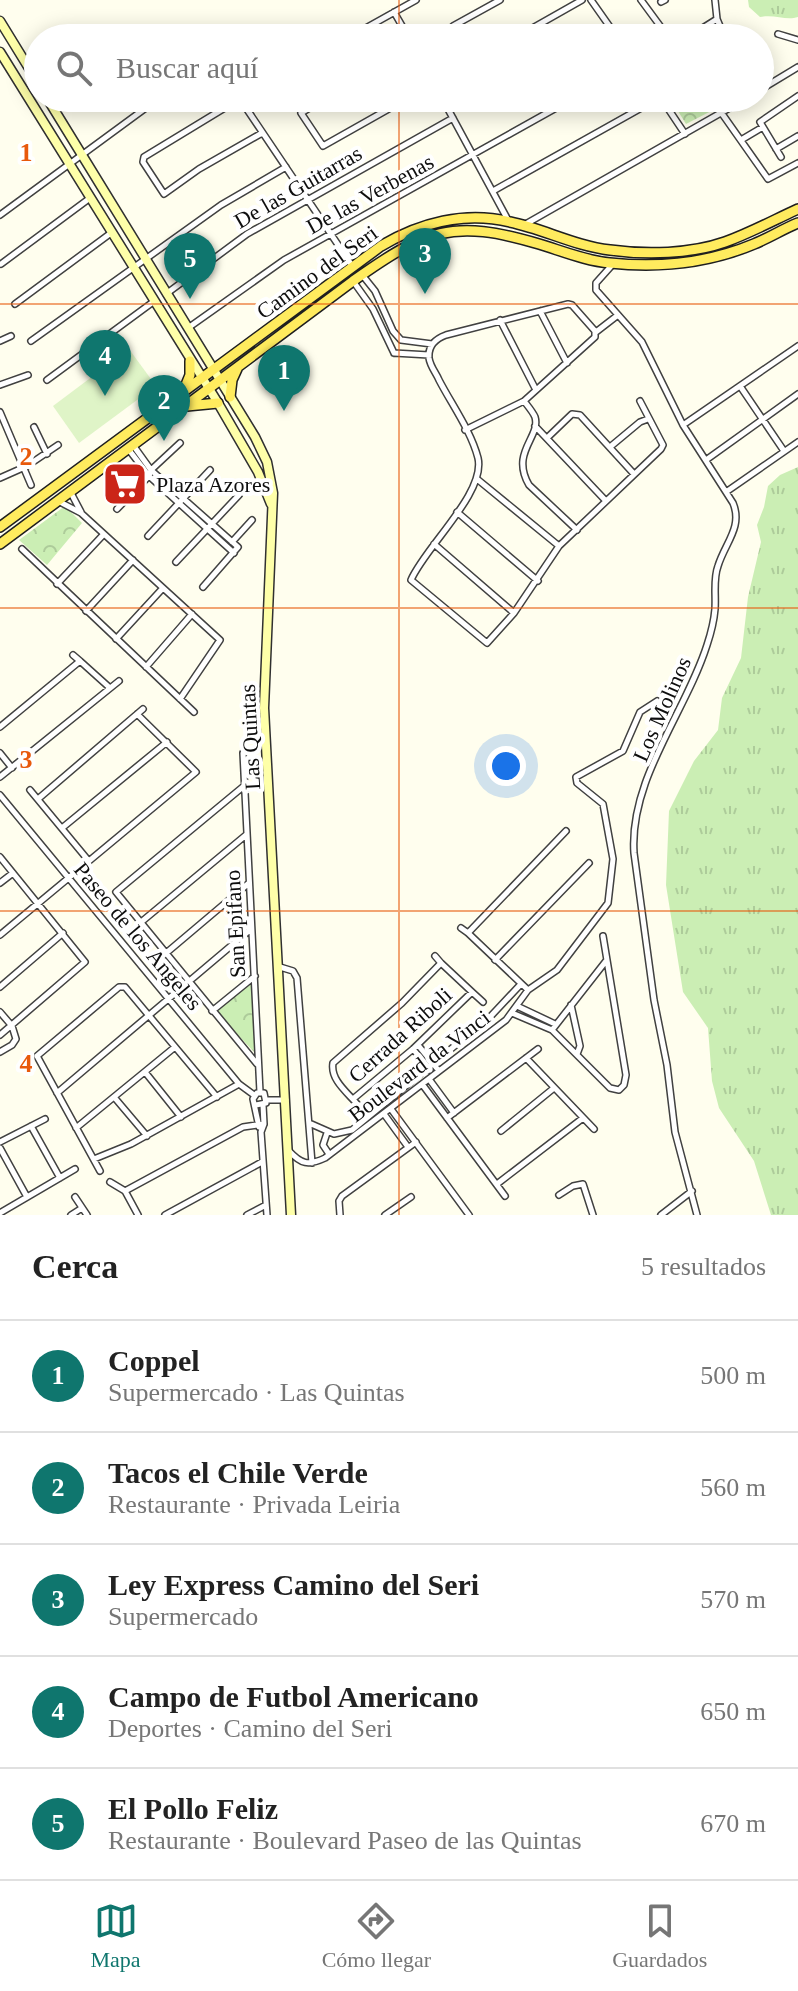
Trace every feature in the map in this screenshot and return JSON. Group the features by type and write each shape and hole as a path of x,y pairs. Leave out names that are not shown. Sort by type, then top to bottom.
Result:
{"main road":[{"name":"Camino del Seri","path":"0,527 353,267 394,238 426,225 469,218 508,221 576,243 611,250 691,249 726,242 798,209"},
{"name":"Camino del Seri","path":"0,544 357,278 418,240 467,230 495,232 599,262 670,263 708,260 754,244 798,223"},
{"path":"182,392 190,375 190,361"},
{"path":"230,397 232,380 238,367"},
{"path":"184,407 218,403"}],"street":[{"path":"373,24 416,0"},
{"path":"457,24 500,0"},
{"path":"540,24 582,0"},
{"path":"591,0 608,24"},
{"path":"641,0 659,24"},
{"path":"715,0 719,24"},
{"path":"394,12 401,24"},
{"path":"709,24 717,19"},
{"path":"0,21 24,60"},
{"path":"778,34 798,40"},
{"name":"Las Quintas","path":"0,52 24,92"},
{"path":"774,82 798,67"},
{"path":"781,157 760,122 798,96"},
{"name":"Las Quintas","path":"36,112 218,403 258,472 271,505"},
{"name":"Las Quintas","path":"55,112 230,397 267,462 273,485 264,689 286,1100 292,1154 291,1215"},
{"path":"0,215 140,112"},
{"path":"216,112 143,158 162,193 262,133"},
{"path":"249,112 353,267"},
{"path":"303,112 323,146 383,112"},
{"path":"450,112 508,221"},
{"name":"De las Verbenas","path":"188,328 266,271 549,112"},
{"path":"493,191 635,112"},
{"path":"670,112 685,134"},
{"path":"523,226 722,113 768,179 798,163"},
{"name":"De las Guitarras","path":"166,294 228,246 453,118"},
{"path":"741,140 763,127"},
{"path":"776,149 798,136"},
{"path":"31,341 221,205 286,167"},
{"path":"1,264 90,198"},
{"path":"15,304 111,233"},
{"name":"Los Molinos","path":"613,264 595,286 646,348 683,425 735,507 737,520 717,568 715,611 706,650 653,766 633,831 673,1122 697,1215"},
{"path":"357,278 382,305 393,331 401,340 432,344"},
{"path":"357,278 394,353"},
{"path":"47,380 153,302"},
{"path":"596,332 570,304 441,337 432,344 429,355 431,365 478,459 477,479 412,578 413,583 485,643 490,642 538,581 559,546 661,449 663,445 640,401"},
{"path":"373,309 382,305"},
{"path":"540,311 567,363"},
{"path":"465,430 524,401 618,315"},
{"path":"500,320 536,390"},
{"path":"385,335 393,331"},
{"path":"0,341 11,336"},
{"path":"394,353 399,349 401,340"},
{"path":"683,425 798,346"},
{"path":"394,353 429,355"},
{"path":"0,385 28,375"},
{"path":"740,386 784,451"},
{"path":"706,460 798,394"},
{"path":"524,401 535,418 522,460 525,478 577,530"},
{"path":"0,412 31,485"},
{"path":"547,438 572,414 577,414 634,474"},
{"path":"610,447 648,419"},
{"path":"535,426 606,501"},
{"path":"34,427 47,454"},
{"path":"726,492 798,442"},
{"path":"117,509 180,443"},
{"path":"0,478 23,468 58,445"},
{"path":"131,447 150,473 236,550"},
{"path":"148,536 210,470"},
{"path":"477,479 559,546"},
{"path":"70,492 81,513"},
{"path":"176,562 239,495"},
{"path":"58,501 81,513 220,639 180,699"},
{"path":"457,512 538,581"},
{"path":"232,542 252,520"},
{"path":"209,526 232,542 236,550"},
{"path":"57,584 104,534"},
{"path":"434,544 514,613"},
{"path":"22,549 194,712"},
{"path":"203,587 236,550"},
{"path":"86,611 133,560"},
{"path":"116,639 163,588"},
{"path":"146,667 192,614"},
{"path":"73,655 110,688"},
{"path":"0,727 80,661"},
{"path":"0,777 119,681"},
{"name":"Boulevard da Vinci","path":"521,984 499,1008 431,1066 352,1130 342,1134 345,1143 510,1015 528,990 557,970 604,912 611,894 613,859 603,804 577,783 576,777 623,751 640,712 657,701"},
{"path":"38,799 143,709"},
{"path":"0,935 196,771 137,714"},
{"path":"62,828 167,742"},
{"path":"0,753 12,768"},
{"name":"San Epifano","path":"243,753 255,976 257,1094 262,1103 262,1162"},
{"path":"244,786 118,888 116,894 257,1064"},
{"path":"30,790 88,860"},
{"name":"Paseo de los Angeles","path":"0,795 239,1084 257,1094 262,1103"},
{"path":"468,933 566,831"},
{"path":"140,923 246,835"},
{"path":"0,857 85,962 0,1035"},
{"path":"495,960 589,863"},
{"path":"0,883 13,873"},
{"path":"165,954 249,883"},
{"path":"461,928 528,990"},
{"path":"57,1093 251,929"},
{"path":"0,987 63,933"},
{"path":"517,1006 554,1027 610,1088 615,1091 624,1085 626,1075 603,936"},
{"path":"435,956 441,963"},
{"path":"554,1027 606,961"},
{"name":"Cerrada Riboli","path":"353,1099 415,1047 472,992 441,963 402,1003 333,1063 333,1075 353,1099 358,1105"},
{"name":"Las Quintas","path":"280,967 293,971 297,978 310,1163"},
{"path":"212,1011 255,976"},
{"path":"100,1171 37,1058 38,1053 122,985 217,1097"},
{"path":"472,992 483,1002"},
{"path":"571,1005 580,1046 577,1054"},
{"path":"499,1008 510,1015 554,1027"},
{"path":"0,1012 12,1026 16,1039 0,1052"},
{"path":"76,1128 175,1047"},
{"path":"415,1047 431,1066 454,1113"},
{"path":"447,1118 538,1049"},
{"path":"526,1058 594,1129"},
{"path":"145,1072 181,1117"},
{"path":"94,1159 147,1136 239,1084"},
{"path":"422,1084 505,1196"},
{"path":"501,1131 554,1088"},
{"path":"114,1097 147,1136"},
{"path":"262,1103 286,1100"},
{"path":"391,1109 469,1215"},
{"path":"384,1114 408,1147"},
{"path":"497,1184 583,1118"},
{"path":"0,1142 45,1119"},
{"path":"309,1123 327,1133 342,1134"},
{"path":"125,1191 243,1127 261,1124"},
{"path":"31,1126 60,1178"},
{"path":"327,1133 323,1145 329,1154"},
{"path":"340,1215 339,1201 342,1196 416,1142"},
{"path":"292,1154 310,1163 345,1143"},
{"path":"0,1148 27,1197"},
{"path":"165,1215 262,1162 267,1215"},
{"path":"0,1213 75,1169"},
{"path":"110,1182 125,1191 138,1215"},
{"path":"559,1195 583,1184 593,1215"},
{"path":"661,1215 692,1191"},
{"path":"75,1197 87,1215"},
{"path":"385,1215 411,1197"},
{"path":"247,1215 266,1205"},
{"path":"71,1215 82,1208"},
{"path":"455,1215 464,1208"}],"green space":[{"path":"748,0 798,0 798,17 760,17 749,7"},
{"path":"679,112 709,112 686,124"},
{"path":"129,349 156,386 79,443 53,406"},
{"path":"798,467 798,1215 771,1215 754,1161 719,1108 712,1081 708,1028 683,992 666,885 669,811 694,761 718,730 722,698 741,658 748,597 761,542 757,525 768,486 780,475"},
{"path":"65,506 82,523 47,565 19,540"},
{"path":"254,981 256,1054 215,1011"}],"place":[{"name":"Ley Express Camino del Seri","path":"425,294"},
{"name":"El Pollo Feliz","path":"190,299"},
{"name":"Campo de Futbol Americano","path":"105,396"},
{"name":"Coppel","path":"284,411"},
{"name":"Tacos el Chile Verde","path":"164,441"},
{"name":"Plaza Azores","path":"125,484"}]}
